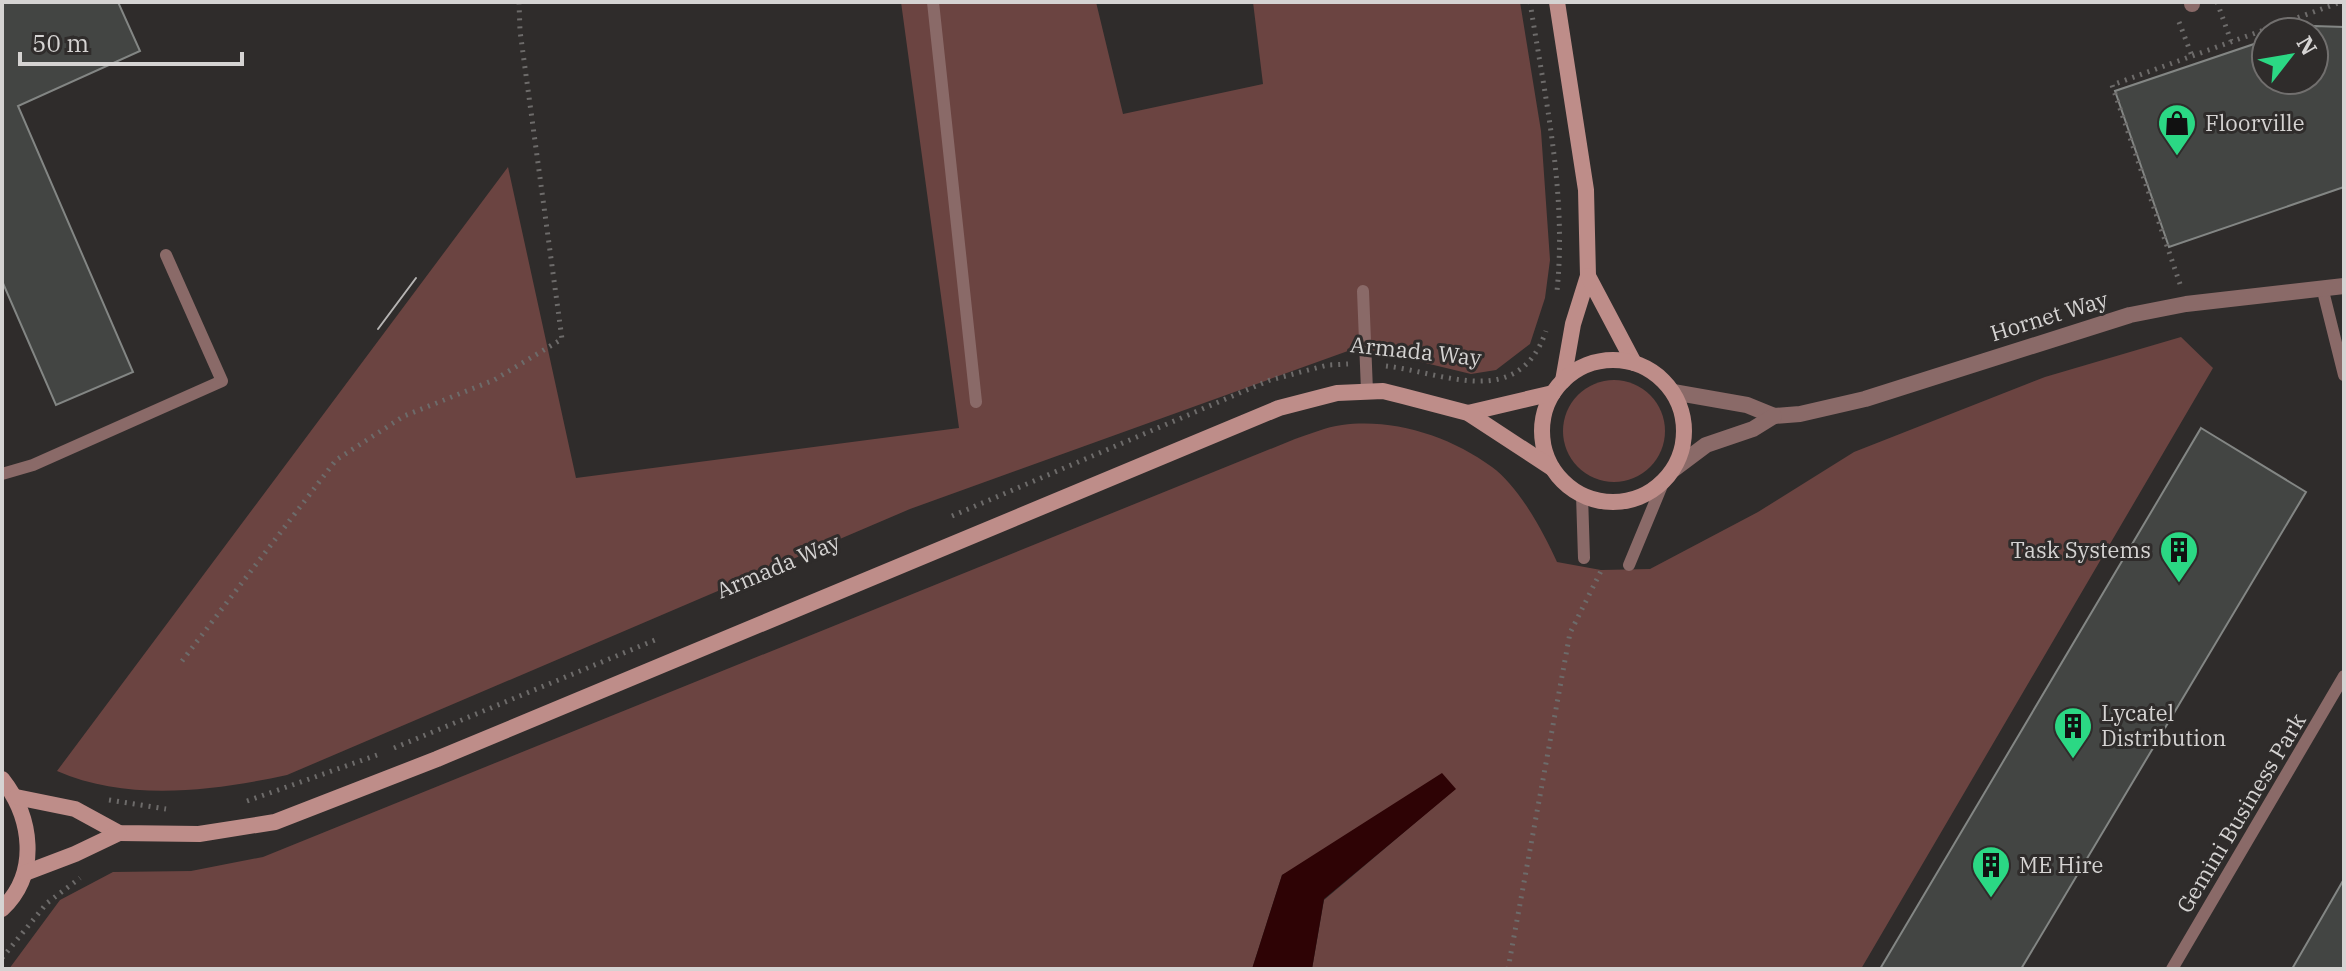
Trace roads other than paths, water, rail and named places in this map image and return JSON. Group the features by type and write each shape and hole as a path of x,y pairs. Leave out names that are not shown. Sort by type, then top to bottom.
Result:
{"street":[{"path":"1552,468 1542,431 1545,411 1558,387 1588,276 1586,190 1557,2"},
{"path":"1582,495 1598,501 1624,501 1649,493 1663,483 1674,469 1683,444 1683,417 1673,392 1656,374 1634,363 1588,276"},
{"name":"Hornet Way","path":"1674,469 1706,445 1753,429 1774,416 1865,399 2087,326 2186,304 2344,286"},
{"name":"Armada Way","path":"1468,413 1558,387 1596,362 1634,363"},
{"name":"Armada Way","path":"25,873 119,833 199,834 275,822 437,759 1266,414 1321,396 1367,391 1403,396 1468,413 1552,468 1582,495"},
{"name":"Hornet Way","path":"1673,392 1747,405 1774,416"},
{"path":"2,779 16,797 29,834 25,873 10,901 2,909"},
{"name":"Armada Way","path":"16,797 75,809 119,833"}],"lane":[{"path":"933,2 976,402"},
{"path":"2,474 33,465 222,381 166,255"},
{"path":"2322,287 2344,375"},
{"path":"1363,291 1367,391"},
{"path":"1629,565 1663,483"},
{"path":"1582,495 1584,558"},
{"name":"Gemini Business Park","path":"2172,969 2344,676"}],"tram line":[{"path":"378,329 416,278"}],"place":[{"name":"Floorville","path":"2177,157"},
{"name":"Task Systems","path":"2179,584"},
{"name":"Lycatel Distribution","path":"2073,760"},
{"name":"ME Hire","path":"1991,899"}]}
